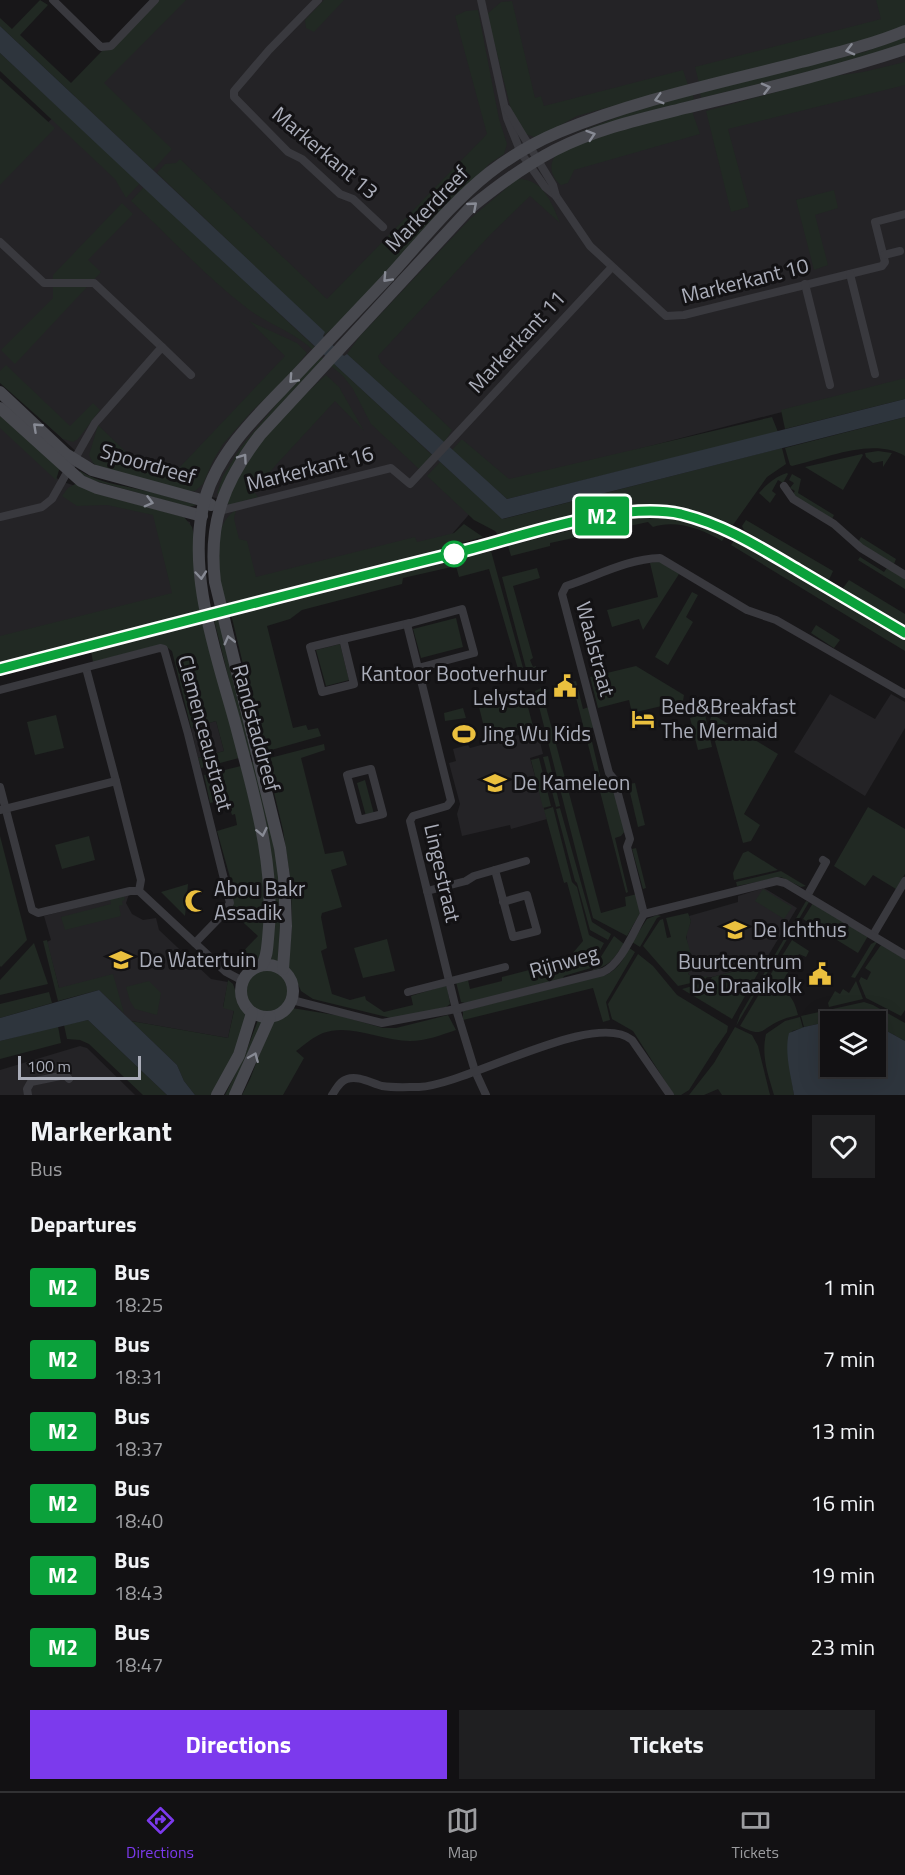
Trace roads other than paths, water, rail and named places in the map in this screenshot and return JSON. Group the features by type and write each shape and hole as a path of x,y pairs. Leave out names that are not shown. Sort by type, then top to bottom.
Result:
{"main road":[{"name":"Markerdreef","path":"205,501 215,473 242,433 456,202 491,172 555,133 590,120 682,93 865,46 905,32"},
{"name":"Markerdreef","path":"219,511 228,485 245,455 260,435 341,350 469,208 504,180 533,162 583,137 634,121 855,65 905,49"},
{"name":"Spoordreef","path":"0,392 55,444 72,465 81,481 97,488 202,516"},
{"name":"Spoordreef","path":"0,408 72,465 205,501"},
{"path":"205,501 219,511"},
{"name":"Randstaddreef","path":"205,501 199,546 200,577 204,601 259,817 269,871 270,920 266,959 262,965"},
{"path":"202,516 219,511"},
{"name":"Randstaddreef","path":"219,511 213,537 214,582 280,848 286,926 283,969"},
{"path":"262,965 283,969 293,983 292,1000 284,1012 264,1017 252,1012 242,998 241,990 247,974 262,965"},
{"path":"217,1095 239,1055 252,1012"},
{"path":"235,1095 270,1017"}],"street":[{"path":"53,0 100,47 111,46 155,0"},
{"name":"Markerkant 13","path":"318,0 269,50 234,91 234,98 288,152 302,159 340,194 354,199 383,227"},
{"name":"Markerkant 10","path":"482,0 512,135 533,162 545,187 556,196 580,234 612,267 666,316 684,315 882,266 885,262 884,255"},
{"path":"900,251 884,255 875,222 905,214"},
{"path":"0,243 44,283 94,283 191,375"},
{"name":"Markerkant 11","path":"431,462 612,267"},
{"path":"850,274 875,374"},
{"path":"805,284 830,385"},
{"path":"0,517 42,507 52,499 95,423 162,347"},
{"name":"Markerkant 16","path":"219,511 391,468 410,484 431,462"},
{"path":"784,486 793,499 834,524 861,548 905,575"},
{"name":"Waalstraat","path":"644,914 627,847 630,839 614,778 609,773 562,594 566,586 596,577 609,568 660,558 747,610 776,620 895,691 905,694"},
{"path":"343,639 354,684 321,692 310,647 462,609 474,653 418,668 407,624 410,623"},
{"name":"Clemenceaustraat","path":"0,690 160,648 167,652 230,903 224,913 195,943"},
{"path":"86,668 141,880 139,891"},
{"name":"Lingestraat","path":"418,668 451,801 447,806 413,816 410,821 456,1009 475,1071 486,1095"},
{"path":"371,769 383,814 358,820 347,775 371,769"},
{"path":"3,809 116,781"},
{"path":"0,788 3,809 32,910 38,913 130,891 139,891 226,972 243,981"},
{"path":"810,898 826,862 823,860"},
{"path":"427,891 526,861"},
{"path":"495,870 503,902 513,937 537,931 528,895 503,902"},
{"path":"644,914 777,881 785,883 905,954"},
{"path":"873,935 905,881"},
{"name":"Rijnweg","path":"292,1000 382,1023 456,1009 607,970 616,963 644,914"},
{"path":"408,992 505,967"},
{"path":"332,1095 344,1080 353,1077 392,1087 437,1085 561,1041 612,1032 628,1036 632,1040 670,1095"},
{"path":"28,1095 27,1089 31,1082 65,1075 69,1079"}],"place":[{"name":"Kantoor Bootverhuur Lelystad","path":"565,686"},
{"name":"Bed&Breakfast The Mermaid","path":"643,719"},
{"name":"Jing Wu Kids","path":"464,734"},
{"name":"De Kameleon","path":"495,783"},
{"name":"Abou Bakr Assadik","path":"196,901"},
{"name":"De Ichthus","path":"735,930"},
{"name":"De Watertuin","path":"121,960"},
{"name":"Buurtcentrum De Draaikolk","path":"820,974"}]}
